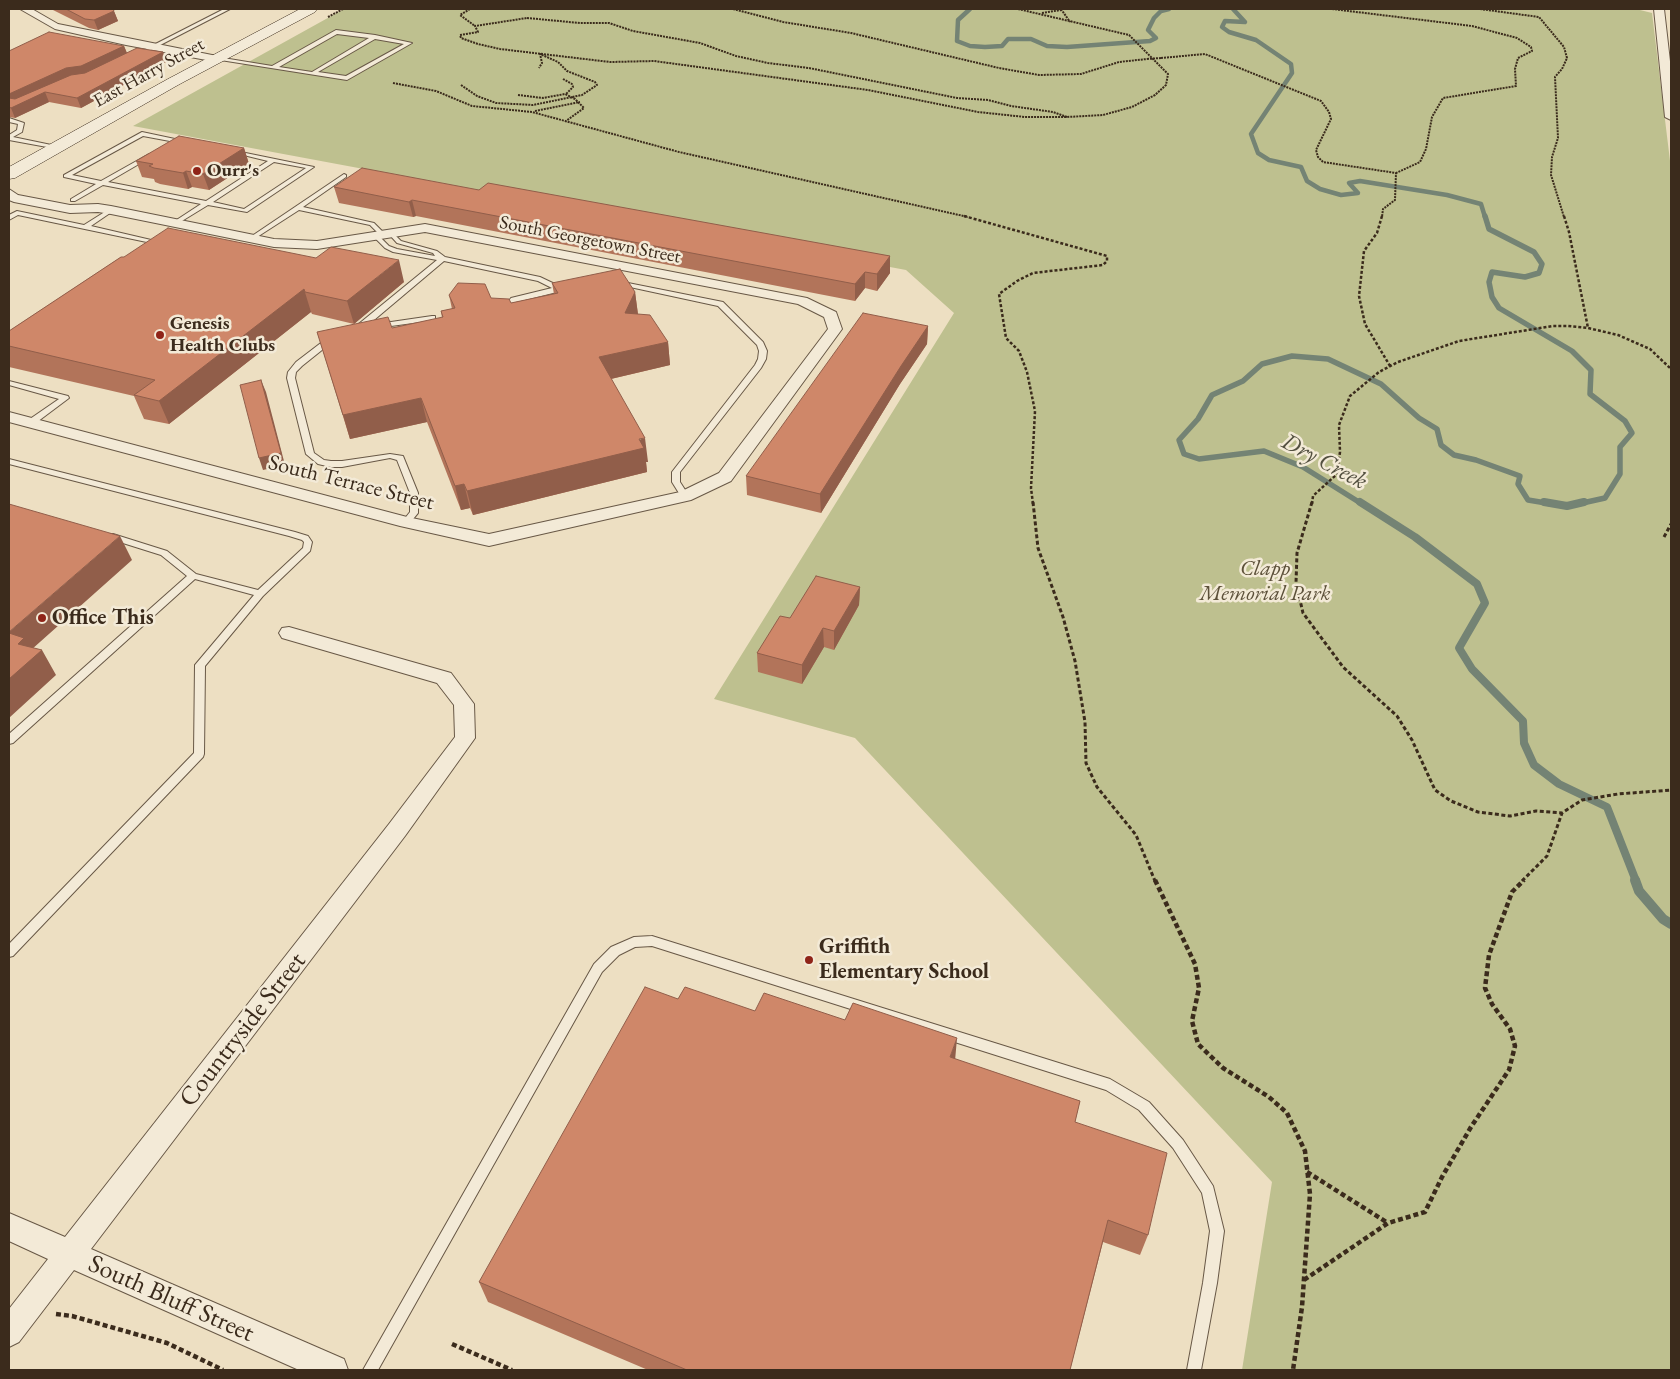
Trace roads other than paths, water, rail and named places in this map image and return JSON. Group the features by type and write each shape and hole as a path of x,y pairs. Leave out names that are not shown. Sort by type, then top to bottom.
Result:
{"main road":[{"name":"East Harry Street","path":"9,174 310,9"}],"street":[{"path":"25,9 55,26 217,59"},
{"path":"1659,9 1668,63 1671,117"},
{"name":"South Georgetown Street","path":"9,192 28,191 73,200 104,209 252,238 271,246 317,245 425,228 802,301 831,315 835,329 725,477 685,496"},
{"name":"South Georgetown Street","path":"9,192 14,198 70,209 104,209"},
{"name":"South Terrace Street","path":"9,417 406,522 489,540 685,496"},
{"name":"Countryside Street","path":"9,1332 466,738 464,704 444,678 289,633"},
{"name":"South Bluff Street","path":"9,1227 334,1370"}],"lane":[{"path":"126,60 177,36 227,9"},
{"path":"217,59 274,68 313,74 349,78 409,42 336,32 274,68"},
{"path":"313,74 375,37"},
{"path":"9,120 21,122 20,131 9,138"},
{"path":"193,144 142,134 66,176 245,211 311,166 229,151"},
{"path":"9,138 58,147"},
{"path":"167,145 175,140"},
{"path":"73,200 159,150"},
{"path":"177,222 274,160"},
{"path":"252,238 344,176"},
{"path":"298,208 372,224 383,235 399,242 435,252 443,259"},
{"path":"85,227 104,209"},
{"path":"9,218 17,213 168,245 161,250"},
{"path":"383,235 386,247 395,251 443,259 540,280 558,288"},
{"path":"406,522 414,513 416,507 414,493 400,458 390,456 342,464 320,462 310,454 291,378 292,372 299,364 321,345 349,333 372,319 443,259"},
{"path":"610,281 720,304 760,344 763,351 762,359 758,366 676,472 676,482 685,496"},
{"path":"504,313 514,300 576,285"},
{"path":"372,319 391,324 432,318"},
{"path":"9,383 65,398 30,423"},
{"path":"9,462 305,538 308,542 307,549 260,594 200,666 199,754 9,952"},
{"path":"100,534 164,553 193,576 260,594"},
{"path":"9,740 193,576"},
{"path":"370,1370 598,968 615,951 634,942 652,941 1110,1085 1144,1106 1178,1144 1208,1191 1217,1231 1210,1283 1194,1370"}],"waterway":[{"name":"Dry Creek","path":"970,9 958,20 957,41 970,46 985,47 1002,46 1008,39 1031,39 1047,46 1067,47 1150,41 1156,38 1148,30 1154,18 1161,11 1169,9"},
{"name":"Dry Creek","path":"1233,9 1245,22 1225,21 1222,27 1229,32 1256,40 1291,64 1292,73 1251,134 1258,153 1269,160 1301,167 1307,181 1320,189 1341,195 1358,193 1349,183 1360,181 1447,195 1481,204 1485,217"},
{"name":"Dry Creek","path":"1485,216 1489,229 1534,252 1542,264 1539,273 1525,277 1492,272 1489,282 1492,297 1499,308 1572,351 1591,370 1590,394 1625,421 1632,433 1620,447 1620,474 1605,498 1578,504"},
{"name":"Dry Creek","path":"1362,504 1303,467 1264,451 1199,459 1184,454 1179,440 1198,419 1212,395 1243,381 1262,364 1292,356 1328,359 1381,384 1419,418 1437,429 1441,445 1454,455 1476,460 1520,476 1518,484 1528,500 1552,504"},
{"name":"Dry Creek","path":"1360,502 1415,537 1477,584 1485,603 1459,648 1472,669 1523,721 1524,743 1534,765 1559,784 1607,807 1636,881"},
{"name":"Dry Creek","path":"1544,502 1567,506 1584,502"},
{"name":"Dry Creek","path":"1635,880 1639,891 1663,919 1671,924"}],"place":[{"name":"Ourr's","path":"197,171"},
{"name":"Genesis Health Clubs","path":"160,335"},
{"name":"Office This","path":"42,618"},
{"name":"Griffith Elementary School","path":"809,960"}],"park label":[{"name":"Clapp Memorial Park","path":"1265,582"}]}
